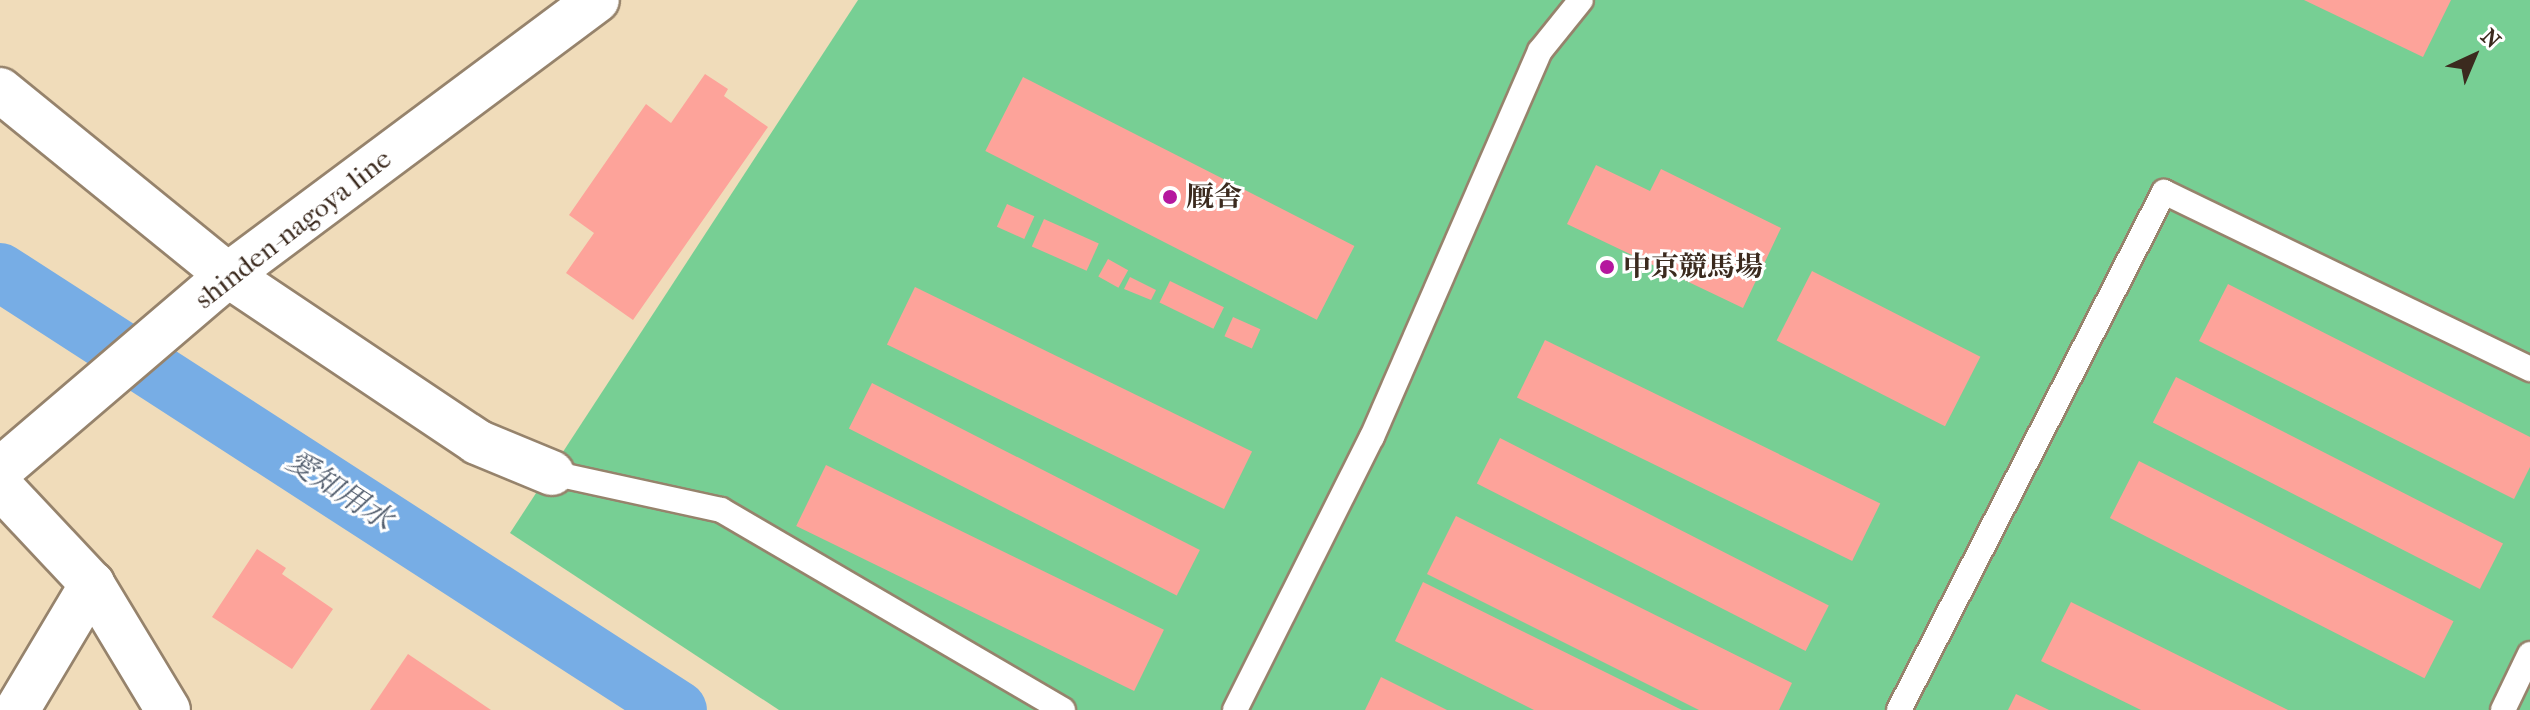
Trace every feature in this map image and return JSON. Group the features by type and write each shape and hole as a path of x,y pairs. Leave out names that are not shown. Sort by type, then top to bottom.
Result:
{"main road":[{"name":"shinden-nagoya line","path":"0,470 228,275 597,0"},
{"path":"0,90 228,275 477,442 552,473"},
{"path":"0,486 92,584 168,710"},
{"path":"17,710 92,584"}],"lane":[{"path":"1235,710 1372,437 1540,51 1581,0"},
{"path":"1899,710 2164,192 2530,369"},
{"path":"552,473 721,510 1063,710"},
{"path":"2503,710 2530,654"}],"green space":[{"name":"中京競馬場","path":"858,0 2530,0 2530,710 779,710 510,533"}],"building":[{"path":"2304,0 2451,0 2423,57"},
{"path":"705,74 728,89 724,96 768,127 633,320 566,273 594,233 569,215 646,104 671,123"},
{"name":"厩舎","path":"1023,77 1354,246 1317,320 985,151"},
{"path":"1596,165 1650,191 1661,169 1781,228 1743,308 1567,224"},
{"path":"1007,204 1034,216 1024,239 997,227"},
{"path":"1044,219 1099,243 1087,271 1032,246"},
{"path":"1108,259 1128,270 1118,288 1098,276"},
{"path":"1812,271 1980,357 1945,426 1777,340"},
{"path":"1130,277 1156,290 1151,300 1124,289"},
{"path":"1170,281 1224,307 1213,329 1159,303"},
{"path":"2228,284 2530,437 2530,467 2514,499 2199,341"},
{"path":"915,287 1252,451 1224,509 887,345"},
{"path":"1233,317 1260,329 1252,348 1224,336"},
{"path":"1545,340 1880,504 1852,561 1517,398"},
{"path":"2176,377 2503,544 2480,589 2153,422"},
{"path":"872,383 1200,550 1177,596 849,428"},
{"path":"1500,438 1829,606 1806,651 1477,483"},
{"path":"2139,461 2454,621 2424,678 2110,518"},
{"path":"826,465 1164,630 1134,691 796,526"},
{"path":"1456,516 1792,683 1779,710 1699,710 1427,574"},
{"path":"257,549 286,568 282,574 333,609 292,669 212,617"},
{"path":"1423,582 1682,710 1534,710 1395,641"},
{"path":"2071,602 2288,710 2141,710 2041,661"},
{"path":"408,654 491,710 370,710"},
{"path":"1381,677 1447,710 1365,710"},
{"path":"2016,694 2049,710 2008,710"}],"waterway":[{"name":"愛知用水","path":"0,272 678,710"}],"place":[{"name":"厩舎","path":"1170,197"},
{"name":"中京競馬場","path":"1607,267"}]}
